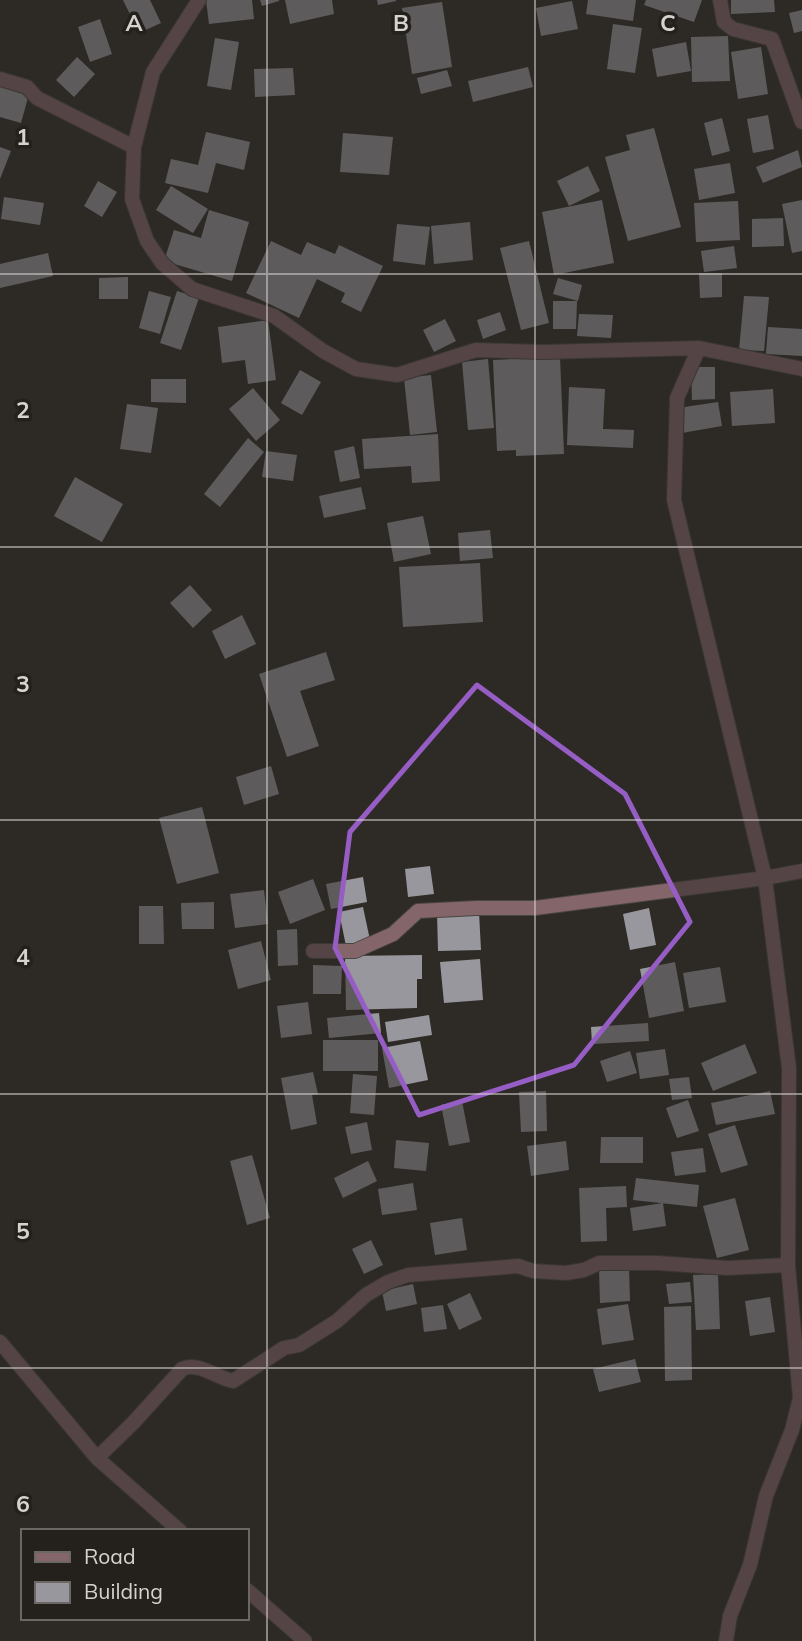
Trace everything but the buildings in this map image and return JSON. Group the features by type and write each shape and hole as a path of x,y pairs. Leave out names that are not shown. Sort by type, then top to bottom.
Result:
{"street":[{"path":"199,0 153,72 134,147 132,199 147,241 162,263 192,289 274,316 323,351 356,369 397,375 476,350 543,352 699,348 802,369"},
{"path":"720,0 724,22 733,29 772,39 802,122"},
{"path":"0,79 26,87 37,99 134,147"},
{"path":"699,348 677,398 674,499 765,878 789,1068 788,1265 800,1398 792,1430 766,1496 750,1565 730,1616 726,1641"},
{"path":"313,951 355,951 393,934 418,911 535,908 802,871"},
{"path":"97,1458 188,1365 233,1381 284,1348 299,1345 337,1321 366,1295 388,1282 408,1275 518,1266 533,1271 566,1273 599,1263 658,1263 728,1268 788,1265"},
{"path":"0,1342 97,1458 178,1529"},
{"path":"248,1591 304,1641"}],"highlighted area":[{"path":"477,685 625,794 690,922 574,1065 419,1115 335,948 350,832"}]}
